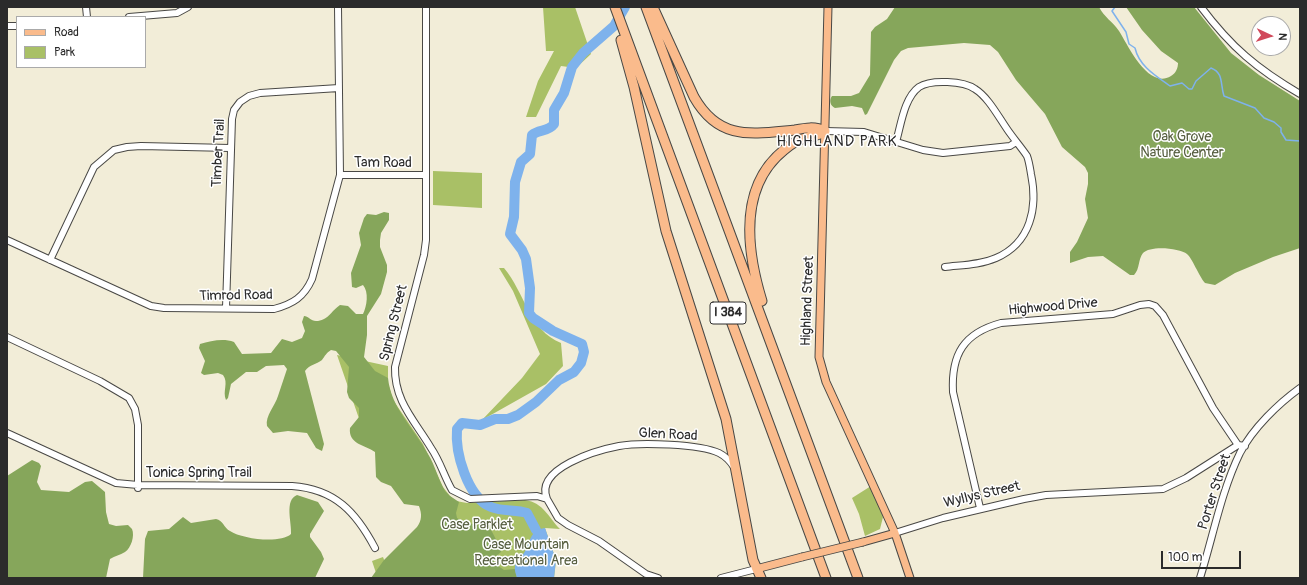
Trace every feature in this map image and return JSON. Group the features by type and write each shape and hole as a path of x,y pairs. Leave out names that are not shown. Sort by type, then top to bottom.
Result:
{"highway":[{"path":"614,7 618,30 627,51 666,231 720,398 756,569 761,578"},
{"path":"650,9 694,97 701,109 713,122 729,130 746,134 813,128 825,131"},
{"name":"I 384","path":"650,9 858,578"},
{"name":"I 384","path":"627,51 826,578"},
{"path":"771,341 751,258 749,234 752,204 761,179 776,157 796,142 819,136 825,131"}],"main road":[{"name":"Highland Street","path":"828,7 819,346 820,366 895,533 910,578"},
{"name":"Wyllys Street","path":"756,569 895,533"}],"street":[{"path":"145,16 177,14 188,7"},
{"name":"Timrod Road","path":"8,241 151,306 164,308 274,309 287,306 298,299 307,290 312,279 340,175 338,7"},
{"name":"Spring Street","path":"426,7 426,174 424,255 395,367 395,383 403,405 432,448 452,490 465,498 477,499 537,496 547,499"},
{"path":"1201,7 1226,39 1243,56 1279,82 1300,94"},
{"path":"896,142 909,98 920,87 932,83 962,83 976,89 1027,157 1035,201 1032,218 1024,234 1013,248 997,258 985,262 945,266"},
{"name":"Timber Trail","path":"226,308 230,148 234,110 240,102 249,96 260,93 339,88"},
{"path":"825,131 864,132 922,150 943,153 1010,146 1016,142"},
{"path":"50,260 94,167 114,150 127,146 230,148"},
{"name":"Tam Road","path":"340,175 426,174"},
{"name":"Highwood Drive","path":"980,508 953,392 952,376 956,359 964,344 974,334 988,327 1001,323 1113,314 1140,305 1148,304 1155,306 1163,315 1213,408 1241,446"},
{"path":"7,337 100,381 129,398 135,409 138,425 138,486"},
{"name":"Porter Street","path":"1200,578 1224,496 1241,446 1278,407 1300,388"},
{"name":"Tonica Spring Trail","path":"7,433 116,483 138,486 292,486 313,489 331,496 355,515 375,548"},
{"name":"Glen Road","path":"547,499 544,493 547,481 554,473 566,464 586,455 619,446 655,444 715,451 728,459 736,470"},
{"name":"Wyllys Street","path":"895,533 980,508 1046,495 1164,489 1241,446"},
{"path":"547,499 558,518 568,526 599,541 640,570 658,578"},
{"name":"Wyllys Street","path":"721,578 756,569"}],"green space":[{"path":"543,7 575,7 591,54 576,68 561,66 536,117 526,117 538,81 554,51 546,51"},
{"name":"Oak Grove Nature Center","path":"895,7 1099,7 1103,14 1119,31 1133,55 1147,72 1154,77 1163,79 1174,73 1177,69 1178,63 1161,51 1142,30 1126,7 1194,7 1231,53 1259,75 1300,101 1300,248 1273,257 1235,273 1215,285 1205,283 1187,254 1172,249 1158,248 1147,250 1141,255 1136,273 1134,275 1130,275 1103,256 1088,257 1070,263 1070,252 1077,242 1088,218 1085,199 1088,184 1088,173 1085,167 1062,147 1045,114 1016,80 998,52 990,45 964,43 908,48 901,51 894,60 867,114 865,115 862,108 852,106 835,108 832,106 830,101 832,96 851,96 859,93 870,75 871,32 875,27 887,19"},
{"path":"433,171 482,173 482,208 433,205"},
{"name":"Case Parklet","path":"384,212 389,213 389,220 381,233 380,247 387,265 387,272 381,294 367,316 367,335 364,357 375,371 388,378 390,389 398,408 430,458 445,491 459,502 456,513 457,518 466,523 489,526 501,549 501,552 495,557 494,563 504,570 515,569 517,578 371,578 384,560 417,527 421,519 421,512 419,506 404,504 391,486 381,482 376,477 375,452 354,441 352,438 350,428 359,417 359,408 349,398 347,392 349,367 336,351 331,350 322,360 305,371 324,444 322,451 316,448 307,433 288,431 273,433 267,426 267,418 277,400 287,369 284,365 266,366 257,372 246,372 231,384 228,398 226,400 225,378 223,375 218,373 204,375 201,373 205,361 199,348 200,344 226,340 234,342 242,354 271,353 282,339 292,342 302,338 305,331 302,322 304,316 314,321 320,321 326,318 340,305 348,306 356,314 363,314 366,307 366,291 363,285 356,288 352,287 351,273 361,245 359,233 364,218 367,214 376,215"},
{"path":"499,268 504,268 511,278 534,320 550,337 561,343 563,366 546,384 482,420 522,378 540,354 513,291"},
{"name":"Case Mountain Recreational Area","path":"337,355 388,366 388,383 393,400 423,444 443,487 456,501 467,503 525,500 537,504 545,511 560,529 545,528 556,560 554,578 374,578 377,576 372,561 383,557 386,565 445,540 364,433"},
{"path":"32,460 39,463 41,466 37,482 41,490 69,492 85,482 92,481 105,492 106,512 109,524 116,526 128,525 132,529 133,538 131,545 125,552 110,559 106,578 7,578 7,476"},
{"path":"871,486 883,517 880,529 865,536 859,514 852,498"},
{"path":"297,495 318,502 324,511 310,534 310,537 321,552 324,559 315,578 143,578 145,539 148,531 169,529 183,517 191,523 216,519 236,534 252,538 270,540 279,539 291,534 290,507 293,498"}],"water":[{"path":"545,528 556,560 554,578 517,578 515,569 516,562 524,553 533,534 540,529"}],"waterway":[{"path":"536,530 527,513 491,507 475,494 464,473 458,449 457,429 462,423 480,425 495,419 508,419 518,415 536,402 559,380 574,372 581,363 584,352 582,344 553,331 533,318 529,313 530,288 526,259 522,250 510,234 514,217 515,182 521,162 530,154 532,135 552,127 554,124 554,110 564,93 572,67 583,53 614,26 625,7"},
{"path":"1115,7 1112,11 1126,32 1129,44 1135,48 1140,60 1149,70 1170,86 1182,83 1189,89 1192,89 1196,81 1211,68 1220,76 1224,96 1255,108 1264,118 1274,122 1281,128 1281,132 1286,140 1300,141"}],"district":[{"name":"HIGHLAND PARK","path":"837,142"}]}
